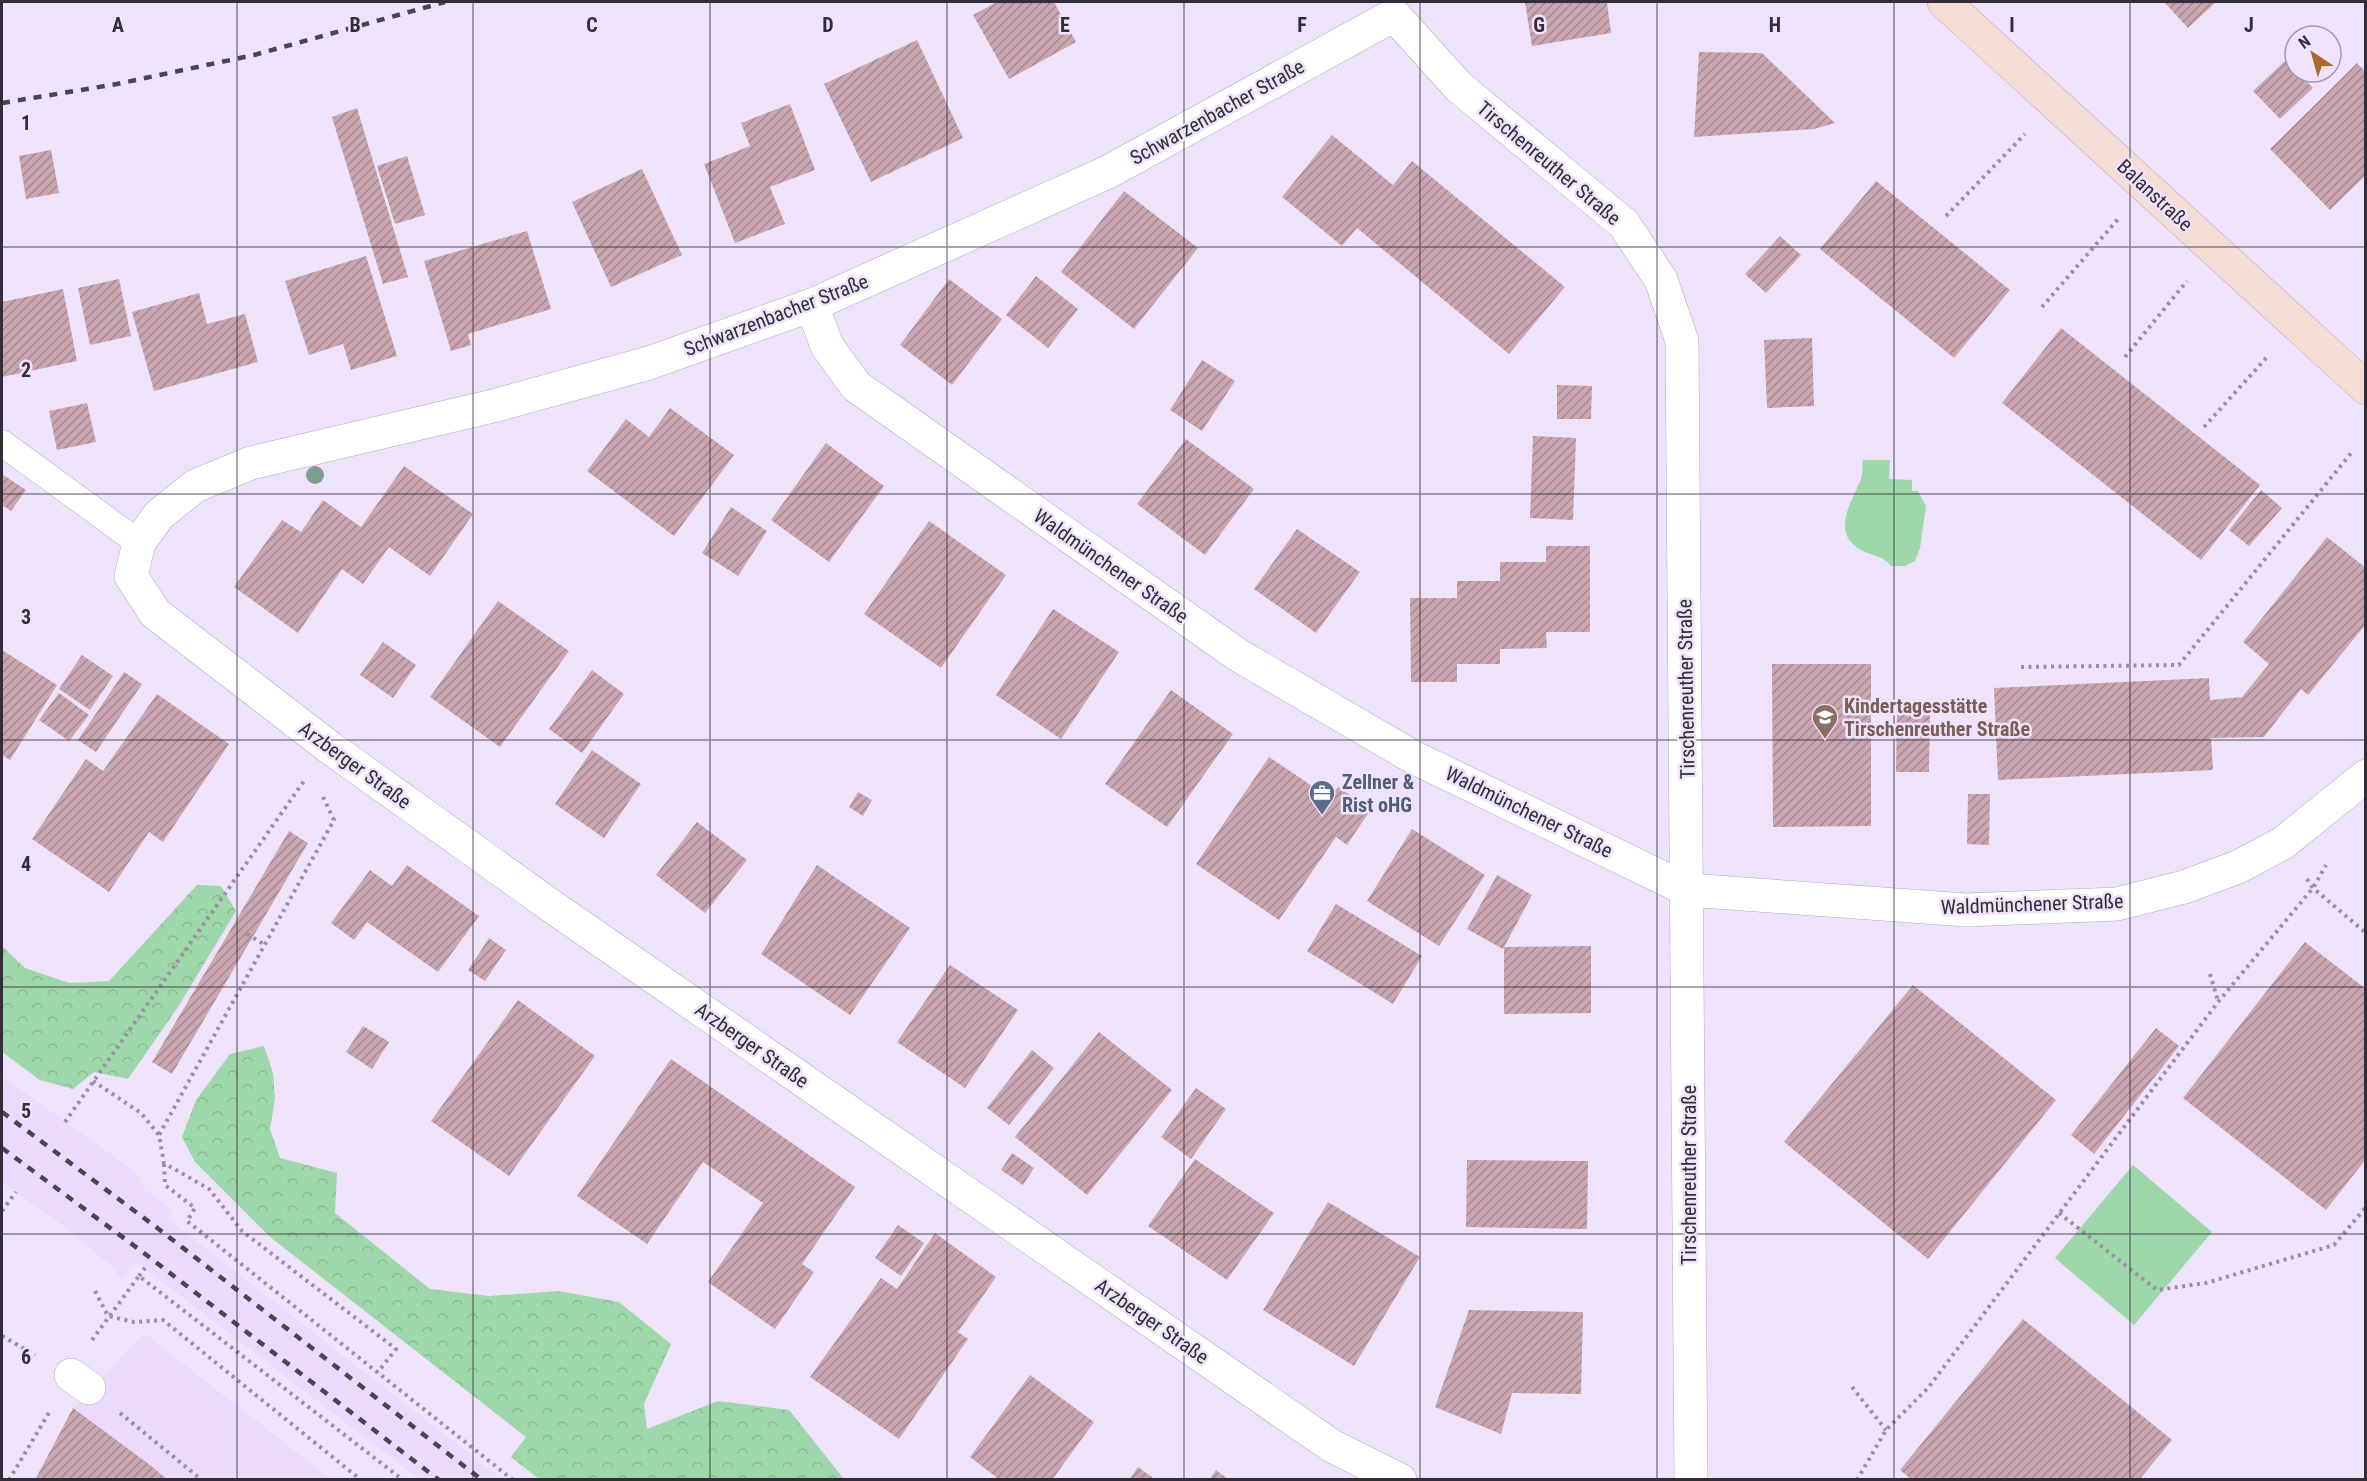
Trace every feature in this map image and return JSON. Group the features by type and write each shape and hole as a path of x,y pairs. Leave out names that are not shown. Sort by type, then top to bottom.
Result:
{"street":[{"name":"Balanstraße","path":"1944,2 2366,388"},
{"name":"Schwarzenbacher Straße","path":"131,576 139,543 159,515 195,486 251,463 497,405 649,363 812,305 1108,172 1394,15"},
{"name":"Tirschenreuther Straße","path":"1394,15 1459,87 1624,224 1661,280 1682,341 1691,1479"},
{"name":"Waldmünchener Straße","path":"812,305 827,346 856,386 1238,655 1413,757 1688,890 1966,910 2117,904 2184,887 2238,867 2283,843 2366,776"},
{"name":"Arzberger Straße","path":"131,576 155,613 329,747 556,910 1332,1446 1400,1479"}],"lane":[{"path":"2,443 139,543"}],"path":[{"path":"1946,216 2054,103"},
{"path":"2042,307 2146,187"},
{"path":"2125,357 2214,249"},
{"path":"2204,428 2296,325"},
{"path":"2021,667 2179,665 2352,452"},
{"path":"65,1122 311,772"},
{"path":"159,1135 334,820 320,792"},
{"path":"1857,1479 1886,1430 1928,1388 2218,1002 2313,888 2328,861"},
{"path":"2313,888 2366,933"},
{"path":"247,934 265,945"},
{"path":"2210,974 2218,1002"},
{"path":"93,1081 141,1113 159,1135 165,1185 195,1208 187,1221 513,1479"},
{"path":"164,1163 209,1189 242,1231 396,1349 378,1372"},
{"path":"2,1211 16,1192"},
{"path":"2059,1213 2157,1290 2206,1283 2334,1245 2366,1207"},
{"path":"101,1326 145,1268"},
{"path":"139,1276 403,1479"},
{"path":"95,1292 108,1316 134,1322 163,1320 362,1479"},
{"path":"9,1479 80,1382 202,1479"},
{"path":"1852,1387 1886,1430"}],"shaded area":[{"path":"2,1076 137,1173 144,1189 173,1210 168,1219 502,1479 419,1479 136,1262 122,1279 112,1267 62,1225 2,1182"},
{"path":"144,1333 331,1479 35,1480 73,1408"}],"green space":[{"path":"1863,460 1890,460 1889,479 1912,480 1912,491 1918,491 1926,506 1920,548 1915,561 1905,566 1891,566 1883,559 1858,549 1848,538 1845,521 1861,479"},
{"path":"197,885 221,886 236,911 178,1007 128,1079 94,1072 73,1089 40,1080 2,1052 2,946 25,968 69,983 109,981"},
{"path":"264,1046 273,1073 275,1099 270,1129 280,1158 337,1173 335,1213 430,1289 489,1296 559,1291 619,1302 671,1344 644,1404 647,1429 718,1401 789,1410 844,1479 539,1479 511,1457 526,1437 270,1237 195,1162 182,1137 196,1100 230,1054"},
{"path":"2133,1165 2212,1232 2134,1325 2055,1258"}],"building":[{"path":"997,2 1054,2 1076,42 1009,79 973,15"},
{"path":"1525,2 1607,2 1611,33 1532,46"},
{"path":"2164,2 2216,2 2188,28"},
{"path":"917,40 963,138 871,182 824,84"},
{"path":"1699,52 1762,53 1835,123 1814,129 1694,137"},
{"path":"2283,63 2283,84 2309,84 2313,88 2280,119 2253,91"},
{"path":"2357,63 2366,72 2366,175 2330,210 2270,149 2336,84 2343,84 2343,77"},
{"path":"790,104 815,170 770,187 785,224 735,243 704,164 750,146 741,123"},
{"path":"357,108 408,277 383,284 332,117"},
{"path":"1332,135 1393,185 1412,161 1565,287 1509,354 1357,228 1342,246 1282,197"},
{"path":"51,150 59,193 26,199 19,156"},
{"path":"407,156 425,215 395,224 377,166"},
{"path":"642,169 682,255 611,287 572,202"},
{"path":"1876,181 2010,290 1954,358 1820,249"},
{"path":"1124,191 1198,248 1134,329 1061,272"},
{"path":"527,231 551,309 468,334 471,345 451,351 424,261"},
{"path":"1780,236 1801,255 1766,293 1745,274"},
{"path":"366,256 397,356 351,370 343,344 309,355 285,281"},
{"path":"1036,276 1078,309 1048,348 1006,315"},
{"path":"119,279 131,336 90,345 78,288"},
{"path":"949,279 1002,319 952,385 900,345"},
{"path":"63,289 77,361 2,377 2,302"},
{"path":"199,293 207,324 245,314 258,362 154,391 132,312"},
{"path":"2061,328 2260,485 2201,560 2002,403"},
{"path":"1812,338 1814,406 1767,408 1764,340"},
{"path":"1202,360 1235,381 1202,431 1170,410"},
{"path":"1557,385 1592,386 1591,419 1557,419"},
{"path":"87,403 96,442 57,450 49,411"},
{"path":"670,408 734,455 674,536 587,471 626,419 649,437"},
{"path":"1533,436 1576,438 1573,520 1530,518"},
{"path":"1186,439 1254,489 1205,555 1137,504"},
{"path":"826,443 884,486 829,562 771,520"},
{"path":"404,466 473,514 430,576 389,547 363,584 342,569 298,633 234,587 282,520 301,532 323,500 361,527"},
{"path":"2,474 26,490 11,511 2,505"},
{"path":"2261,490 2282,508 2249,546 2229,530"},
{"path":"731,507 767,531 738,576 702,553"},
{"path":"929,521 1006,575 941,668 864,614"},
{"path":"1297,529 1360,572 1316,633 1254,589"},
{"path":"2327,537 2366,568 2366,624 2308,695 2301,689 2264,737 2211,738 2213,770 1998,780 1994,688 2209,678 2210,700 2242,697 2269,664 2243,642"},
{"path":"1546,546 1590,546 1590,632 1546,632 1547,648 1500,649 1500,664 1457,664 1457,682 1411,682 1410,598 1457,598 1457,581 1500,581 1500,562 1546,562"},
{"path":"498,601 569,651 500,747 430,697"},
{"path":"1053,609 1119,652 1061,739 996,695"},
{"path":"383,642 416,665 393,698 360,675"},
{"path":"2,650 57,685 10,760 2,755"},
{"path":"82,655 113,676 90,710 59,689"},
{"path":"1772,664 1871,664 1871,826 1773,827"},
{"path":"592,670 624,694 582,753 549,729"},
{"path":"124,672 142,684 96,752 78,740"},
{"path":"1171,690 1233,734 1167,827 1105,784"},
{"path":"59,693 89,715 69,741 39,720"},
{"path":"157,694 229,744 163,842 149,832 109,892 32,839 86,759 103,771"},
{"path":"1897,714 1930,715 1929,772 1896,772"},
{"path":"592,750 641,784 604,838 555,804"},
{"path":"1269,757 1330,798 1338,787 1371,809 1347,845 1336,837 1279,920 1196,864"},
{"path":"858,792 872,800 863,816 849,807"},
{"path":"1968,794 1990,794 1989,845 1967,844"},
{"path":"697,822 747,860 705,913 656,875"},
{"path":"1412,829 1485,875 1439,946 1367,901"},
{"path":"289,831 308,843 172,1074 152,1062"},
{"path":"407,865 479,916 438,972 367,922 354,940 331,923 370,870 392,886"},
{"path":"817,865 910,928 850,1015 761,954"},
{"path":"1497,875 1532,895 1503,949 1467,929"},
{"path":"1336,904 1422,956 1393,1004 1307,951"},
{"path":"489,938 506,950 485,981 468,970"},
{"path":"2305,942 2366,989 2366,1159 2326,1210 2183,1098"},
{"path":"1591,946 1591,1013 1504,1014 1504,947"},
{"path":"950,965 1018,1010 965,1088 897,1042"},
{"path":"1913,985 2056,1100 1928,1259 1784,1142"},
{"path":"518,1000 595,1056 509,1176 431,1121"},
{"path":"363,1026 389,1042 372,1069 346,1052"},
{"path":"2156,1028 2179,1046 2094,1154 2071,1135"},
{"path":"1099,1032 1172,1090 1087,1195 1015,1137"},
{"path":"1032,1050 1054,1068 1009,1125 987,1108"},
{"path":"671,1059 855,1187 802,1264 814,1272 775,1329 708,1282 763,1203 703,1162 647,1244 577,1196"},
{"path":"1196,1088 1226,1109 1191,1159 1161,1137"},
{"path":"1012,1153 1034,1168 1023,1185 1001,1170"},
{"path":"1195,1159 1274,1213 1227,1280 1148,1226"},
{"path":"1467,1160 1588,1161 1587,1229 1466,1227"},
{"path":"1328,1202 1420,1257 1354,1366 1263,1310"},
{"path":"898,1225 924,1243 901,1276 875,1258"},
{"path":"935,1233 996,1277 958,1332 968,1339 899,1439 810,1377 881,1278 897,1289"},
{"path":"1469,1310 1583,1312 1581,1394 1512,1393 1501,1434 1435,1407"},
{"path":"2023,1319 2172,1440 2139,1480 1912,1480 1900,1470"},
{"path":"1030,1375 1094,1422 1052,1480 1000,1480 970,1457"},
{"path":"73,1408 150,1465 168,1480 35,1480"},
{"path":"1138,1467 1156,1480 1129,1480"},
{"path":"1216,1470 1229,1480 1209,1480"}],"railway":[{"path":"2,103 117,84 254,55 445,2"},
{"path":"2,1112 156,1227 482,1480"},
{"path":"2,1148 140,1250 439,1480"}],"place":[{"name":"Kindertagesstätte Tirschenreuther Straße","path":"1825,740"},
{"name":"Zellner & Rist oHG","path":"1322,816"}]}
